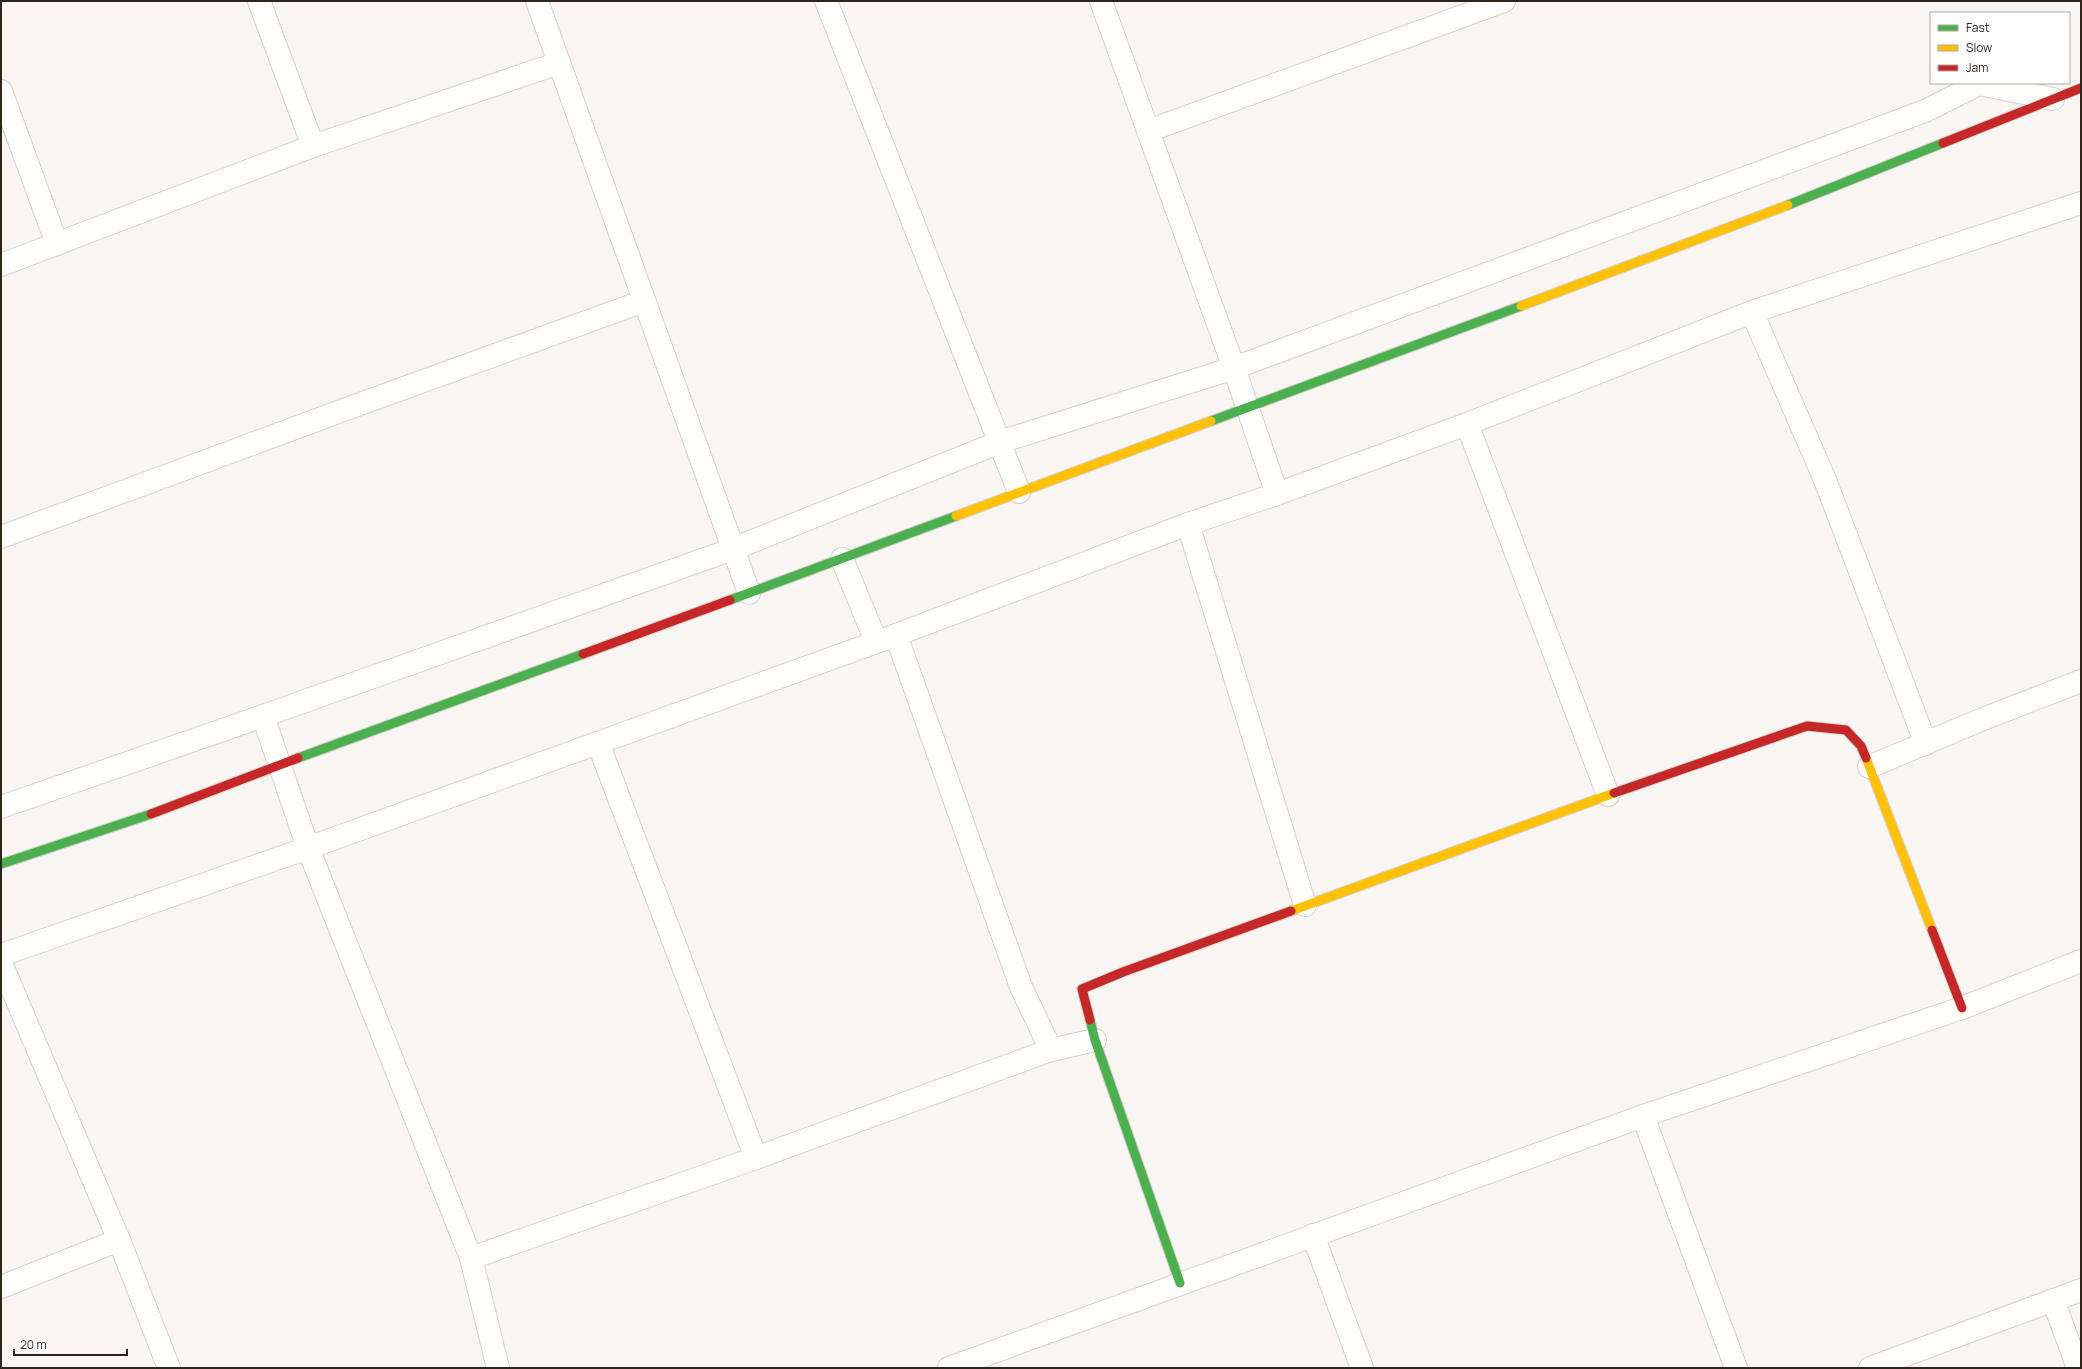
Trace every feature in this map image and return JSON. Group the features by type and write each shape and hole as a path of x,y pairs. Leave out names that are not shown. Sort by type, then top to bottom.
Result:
{"street":[{"path":"259,1 313,146"},
{"path":"537,1 749,593"},
{"path":"826,1 1019,492"},
{"path":"1101,1 1248,407 1277,494"},
{"path":"1148,131 1504,1"},
{"path":"1,265 313,146 559,63"},
{"path":"1,807 263,716 733,548 1000,442 1234,368 1924,111 1979,84 2053,99"},
{"path":"1,864 166,809 279,765 842,559 1727,229 2081,88"},
{"path":"1,91 57,244"},
{"path":"1,955 308,848 886,638 1188,524 1277,494 1467,424 1752,312 2081,203"},
{"path":"1,537 644,301"},
{"path":"1752,312 1825,480 1926,744"},
{"path":"1467,424 1608,794"},
{"path":"1188,524 1305,905"},
{"path":"842,559 886,638 1021,987 1052,1050"},
{"path":"1869,767 2081,680"},
{"path":"263,716 308,848 471,1258 498,1368"},
{"path":"1180,1283 1095,1040 1082,989 1122,972 1608,794 1807,726 1846,730 1861,746 1962,1008"},
{"path":"598,743 756,1158"},
{"path":"949,1368 1643,1116 1962,1008 2081,961"},
{"path":"1,963 120,1240 170,1368"},
{"path":"471,1258 756,1158 1052,1050 1095,1040"},
{"path":"1643,1116 1736,1368"},
{"path":"1313,1235 1362,1368"},
{"path":"1,1287 120,1240"},
{"path":"1870,1368 2081,1290"},
{"path":"2053,1300 2078,1368"}],"traffic: fast":[{"path":"1788,205 1943,143"},
{"path":"1211,421 1521,306"},
{"path":"730,600 956,516"},
{"path":"298,758 583,654"},
{"path":"1,864 151,814"},
{"path":"1090,1020 1095,1040 1180,1283"}],"traffic: slow":[{"path":"1521,306 1788,205"},
{"path":"956,516 1211,421"},
{"path":"1866,758 1932,930"},
{"path":"1291,911 1614,793"}],"traffic: jam":[{"path":"1943,143 2081,88"},
{"path":"583,654 730,600"},
{"path":"1614,793 1807,726 1846,730 1861,746 1866,758"},
{"path":"151,814 298,758"},
{"path":"1090,1020 1082,989 1123,972 1291,911"},
{"path":"1932,930 1962,1008"}]}
